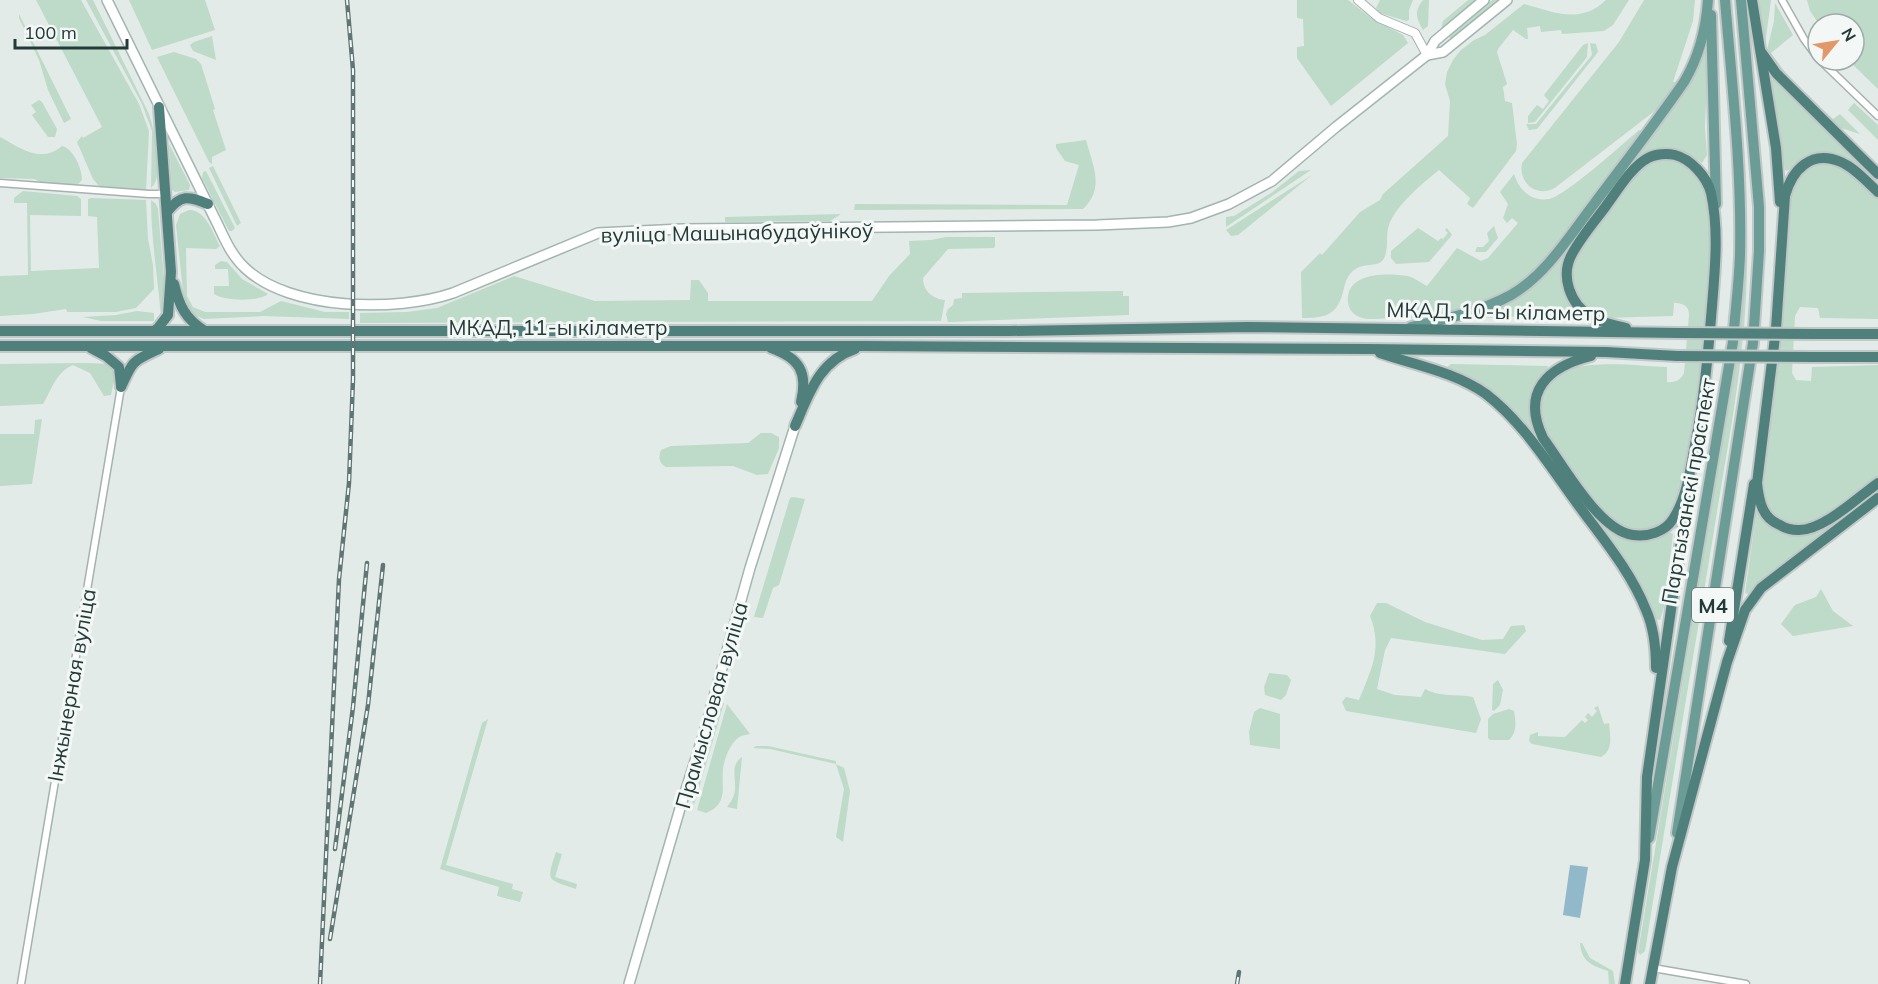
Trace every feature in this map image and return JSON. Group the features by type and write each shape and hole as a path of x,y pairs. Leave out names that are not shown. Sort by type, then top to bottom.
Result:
{"highway":[{"path":"1752,0 1776,148 1782,226"},
{"path":"1756,34 1760,49 1776,74 1878,174"},
{"path":"154,331 168,315 171,272 159,106"},
{"path":"1645,860 1647,777 1690,471 1707,374 1716,241 1710,191 1698,171 1683,158 1665,154 1648,158 1626,179 1572,254 1567,283 1576,301 1592,317 1648,333"},
{"path":"1727,662 1731,619 1776,329 1782,226 1788,185 1798,168 1812,159 1827,159 1841,162 1856,171 1878,192"},
{"path":"167,212 174,203 183,198 208,204"},
{"path":"171,272 177,297 185,316 205,331"},
{"name":"МКАД, 10-ы кіламетр","path":"1114,330 1248,327 1648,333 1875,333"},
{"name":"МКАД, 11-ы кіламетр","path":"0,331 1114,330"},
{"name":"МКАД, 11-ы кіламетр","path":"0,346 1116,347"},
{"path":"88,346 106,356 119,367 121,387"},
{"path":"121,387 137,358 165,346"},
{"path":"765,346 788,355 797,363 802,373 804,391 795,426"},
{"path":"795,426 814,383 823,370 843,353 864,346"},
{"name":"МКАД, 10-ы кіламетр","path":"1116,347 1606,352 1677,356 1878,358"},
{"path":"1368,349 1460,379 1497,404 1529,439 1620,562 1640,597 1650,620 1653,635 1657,696"},
{"path":"1606,352 1569,362 1546,377 1536,397 1535,410 1538,428 1543,438 1597,513 1610,525 1627,534 1647,536 1667,526 1676,514 1690,471"},
{"path":"1762,430 1757,483 1763,510 1772,522 1798,530 1811,528 1826,521 1878,483"},
{"path":"1672,867 1727,662 1742,616 1756,593 1878,498"},
{"name":"Партызанскі праспект","path":"1625,984 1645,860"},
{"name":"Партызанскі праспект","path":"1650,984 1672,867"}],"main road":[{"name":"вуліца Машынабудаўнікоў","path":"107,0 237,261 246,270 280,291 298,297 332,302 397,305 453,293 598,233 682,229 1077,226 1168,222 1209,212 1272,181 1427,55 1435,41 1484,0"},
{"name":"вуліца Машынабудаўнікоў","path":"1427,55 1443,52 1507,0"},
{"path":"1709,0 1716,178 1716,241"},
{"path":"1400,330 1463,314 1498,301 1523,287 1540,272 1684,82 1700,48 1709,0"},
{"name":"Партызанскі праспект","path":"1645,860 1732,342 1736,306 1740,256 1739,192 1725,0"},
{"name":"Партызанскі праспект","path":"1672,867 1753,343 1759,251 1759,207 1741,0"},
{"name":"Прамысловая вуліца","path":"629,984 750,568 795,426"}],"street":[{"path":"1358,0 1379,18 1400,26 1427,55"},
{"path":"1782,0 1806,41"},
{"path":"1832,72 1878,116"},
{"path":"0,183 149,195 165,194"},
{"name":"Інжынерная вуліца","path":"21,984 121,387"},
{"path":"1653,969 1746,984"}],"green space":[{"path":"36,0 81,0 139,104 149,131 146,190 99,186 93,179 77,142 82,136 83,138 102,127"},
{"path":"86,0 93,0 149,114 156,141 158,164 158,174 151,188 152,131 142,104"},
{"path":"129,0 205,0 215,30 152,50"},
{"path":"1297,0 1348,0 1371,18 1403,35 1408,43 1331,106 1297,58 1297,47 1304,46 1303,19 1297,18"},
{"path":"1380,0 1413,0 1409,10 1409,20 1380,13 1376,8"},
{"path":"1423,0 1429,0 1428,26 1423,30 1417,15"},
{"path":"1468,0 1479,0 1441,30 1443,21"},
{"path":"1492,0 1499,0 1451,39 1448,36"},
{"path":"1606,0 1629,0 1613,25 1604,31 1562,34 1561,30 1541,32 1540,26 1527,28 1528,39 1526,39 1513,30 1498,49 1507,84 1503,87 1505,101 1512,103 1516,151 1473,208 1467,204 1470,198 1439,170 1411,195 1393,217 1388,229 1386,253 1382,261 1361,266 1351,273 1333,311 1323,316 1302,318 1301,272 1320,253 1322,255 1360,212 1380,200 1383,194 1448,136 1450,101 1445,84 1447,72 1460,51 1485,35 1524,4 1556,13 1577,14 1596,8"},
{"path":"1644,0 1695,0 1693,21 1673,82 1681,82 1669,100 1556,187 1543,191 1536,190 1526,183 1522,163 1619,42"},
{"path":"1729,0 1731,0 1738,74 1746,186 1747,261 1744,328 1732,418 1645,951 1640,955 1638,952 1734,371 1739,312"},
{"path":"1759,0 1771,0 1765,45 1764,40"},
{"path":"1807,0 1878,0 1878,89 1860,72 1866,72 1866,12 1810,11"},
{"path":"1775,3 1793,35 1771,53 1790,79 1833,119 1840,114 1860,134 1828,124 1779,68 1767,50 1774,21"},
{"path":"19,14 71,119 64,123 48,90 39,60"},
{"path":"212,36 216,60 193,51 190,45"},
{"path":"1588,43 1587,57 1535,122 1528,123 1528,116 1537,105 1543,109 1549,101 1544,95 1583,45"},
{"path":"1590,43 1596,44 1598,52 1537,129 1529,130 1526,124 1536,124 1592,55"},
{"path":"174,52 196,59 201,64 226,150 212,157 212,164 157,57"},
{"path":"1706,52 1708,55 1705,128 1707,155 1702,163 1685,153 1668,148 1651,151 1634,162 1562,270 1562,289 1579,315 1577,318 1532,316 1476,318 1476,313 1487,311 1517,297 1550,269 1702,54"},
{"path":"1774,79 1878,178 1878,181 1855,162 1837,153 1817,153 1787,171 1785,170 1771,81"},
{"path":"39,100 57,129 55,137 48,137 32,115 36,112 31,105"},
{"path":"1854,103 1878,125 1878,140 1848,110"},
{"path":"1639,130 1642,132 1560,242 1529,277 1504,294 1461,310 1411,318 1369,319 1355,315 1349,307 1348,296 1351,288 1363,278 1381,275 1407,276 1427,286 1457,248 1481,261 1488,258 1518,223 1512,218 1507,223 1503,218 1508,204 1500,192 1514,174 1519,185 1531,197 1549,199 1580,180"},
{"path":"0,137 38,154 46,154 62,146 66,148 77,160 82,180 76,186 45,184 34,179 0,178"},
{"path":"1086,140 1094,168 1095,185 1090,201 1083,209 854,210 855,204 1067,205 1079,165 1065,161 1056,148 1056,144"},
{"path":"169,144 190,185 189,190 175,192 172,190"},
{"path":"1662,158 1687,166 1705,187 1710,210 1709,297 1698,406 1681,493 1673,515 1666,522 1652,530 1637,532 1624,528 1611,520 1587,494 1548,439 1541,423 1539,405 1548,381 1558,373 1572,368 1604,364 1667,367 1667,382 1679,379 1684,373 1689,315 1684,305 1674,303 1673,316 1603,318 1585,305 1572,281 1574,260 1584,241 1637,172 1648,162"},
{"path":"1824,162 1845,167 1878,196 1878,319 1820,318 1818,308 1800,307 1795,316 1792,373 1796,380 1811,381 1812,367 1878,365 1878,478 1820,520 1807,524 1794,524 1776,517 1769,508 1764,497 1762,479 1782,327 1787,202 1792,186 1806,169"},
{"path":"213,166 241,223 237,226 209,168"},
{"path":"1311,170 1226,227 1226,217 1234,216 1271,193 1299,171"},
{"path":"206,171 235,228 232,231 229,231 202,178 203,172"},
{"path":"1312,175 1238,235 1231,236 1226,230"},
{"path":"23,191 77,196 81,199 81,216 30,215 31,271 99,268 97,217 88,216 88,199 146,200 154,289 136,308 116,312 67,312 66,309 0,316 0,276 28,275 27,203 14,203 14,198"},
{"path":"151,200 158,209 166,301 161,318 153,244"},
{"path":"189,210 195,211 204,218 220,246 216,249 186,248 187,296 193,307 205,312 260,312 281,301 325,312 349,312 349,319 264,316 204,319 194,315 186,308 184,301 176,225 180,214"},
{"path":"841,214 830,221 725,222 725,217"},
{"path":"1494,226 1498,238 1486,252 1475,252 1477,247 1483,247 1489,241 1487,233"},
{"path":"1418,228 1438,241 1448,233 1445,230 1447,228 1452,235 1429,262 1396,264 1391,258 1391,251"},
{"path":"946,237 995,237 995,246 994,248 948,249 923,278 923,283 930,294 945,300 941,321 360,323 360,313 407,312 437,308 514,276 595,301 690,300 691,280 699,280 708,293 708,301 872,301 889,276 910,254 909,241"},
{"path":"221,261 227,262 242,279 268,294 264,297 241,300 214,294 214,286 229,286 228,269 215,269 215,265"},
{"path":"1123,291 1123,296 1129,296 1129,315 948,322 946,314 953,305 954,299 962,298 962,293"},
{"path":"137,311 154,313 154,321 101,321 83,317 116,315"},
{"path":"0,364 113,364 116,371 111,395 104,396 90,373 73,365 58,376 43,404 0,406"},
{"path":"1451,364 1548,366 1531,394 1530,420 1541,445 1571,487 1603,526 1616,536 1631,541 1647,541 1669,532 1673,534 1664,607 1660,620 1655,619 1644,591 1624,558 1534,439 1447,370"},
{"path":"42,419 32,484 0,486 0,434 34,434 35,420"},
{"path":"761,433 771,433 779,437 779,448 768,474 757,475 733,466 666,467 660,460 661,450 671,446 748,443"},
{"path":"1878,488 1878,491 1773,572 1750,593 1745,593 1757,508 1796,535 1808,534 1830,525"},
{"path":"790,498 805,499 779,585 773,588 763,618 754,617"},
{"path":"1821,589 1833,611 1853,626 1793,636 1781,624 1795,605 1816,597"},
{"path":"1377,603 1386,603 1425,622 1482,640 1503,639 1511,626 1524,625 1526,631 1505,654 1391,638 1385,650 1377,689 1395,695 1421,697 1425,689 1442,694 1473,697 1481,719 1476,733 1346,711 1342,702 1346,697 1359,700 1374,659 1374,628 1370,616"},
{"path":"1269,673 1287,675 1291,680 1286,695 1281,700 1265,695 1264,687"},
{"path":"1498,680 1503,690 1500,705 1494,711 1492,710 1493,684"},
{"path":"721,703 724,703 694,805 692,800"},
{"path":"727,704 750,734 737,738 731,746 724,765 721,800 718,805 706,813 697,810"},
{"path":"1598,706 1604,724 1609,723 1610,738 1610,747 1601,757 1532,744 1529,741 1530,735 1538,732 1538,736 1565,737 1582,720 1585,723 1588,720 1585,717 1588,713 1592,717 1597,711 1594,708"},
{"path":"1260,708 1280,714 1280,749 1250,745 1249,732 1254,712"},
{"path":"1509,709 1514,711 1515,719 1515,730 1512,737 1509,740 1490,740 1488,738 1488,719 1493,714"},
{"path":"488,719 446,865 513,884 512,889 523,892 520,902 497,896 499,887 440,869 482,723"},
{"path":"768,746 836,761 836,764 770,749 753,748"},
{"path":"742,757 737,809 727,807 735,792 736,764"},
{"path":"836,764 844,768 850,791 843,842 836,837 844,789"},
{"path":"556,852 562,854 555,877 577,884 576,889 551,878"},
{"path":"1580,943 1590,958 1613,971 1615,984 1609,984 1608,971 1593,965 1586,959"}],"water":[{"path":"1570,865 1588,867 1580,918 1563,915"}],"railway":[{"path":"320,984 339,579 349,483 353,379 353,70 347,0"},
{"path":"335,849 353,707 367,563"},
{"path":"330,939 368,705 383,565"},
{"path":"1237,984 1239,972"}]}
